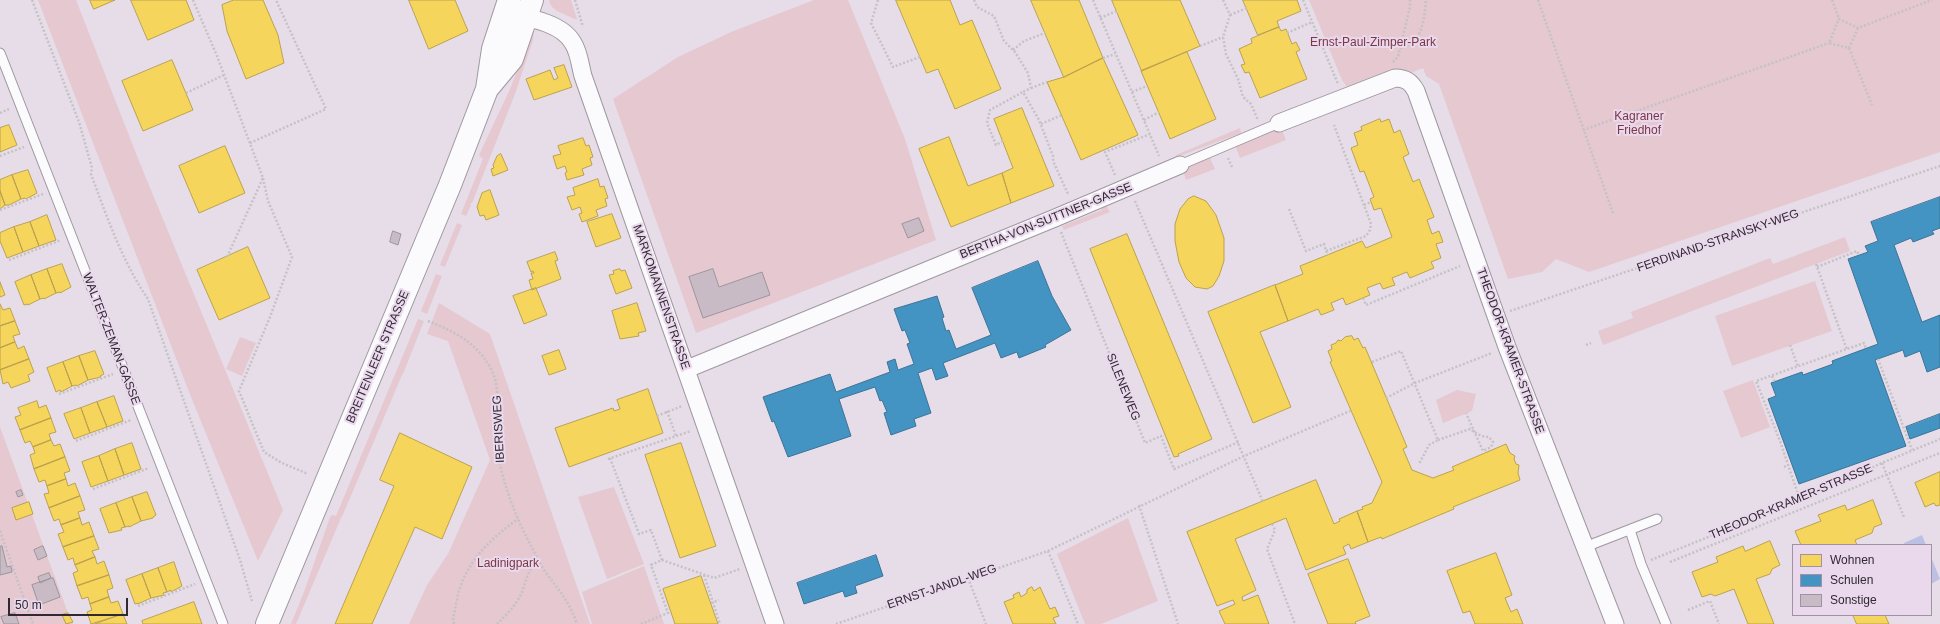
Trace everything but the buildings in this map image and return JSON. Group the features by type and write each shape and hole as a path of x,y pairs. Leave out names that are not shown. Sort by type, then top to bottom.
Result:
{"main road":[{"name":"BREITENLEER STRASSE","path":"267,624 450,185 487,89 493,49 506,7"},
{"name":"BREITENLEER STRASSE","path":"487,89 512,59 529,9"}],"street":[{"name":"MARKOMANNENSTRASSE","path":"506,7 529,9 562,31 572,41 576,48 583,76 687,369 775,624"},
{"name":"BERTHA-VON-SUTTNER-GASSE","path":"1279,123 1395,78 1406,79"},
{"name":"THEODOR-KRAMER-STRASSE","path":"1406,79 1411,83 1416,91 1508,347 1615,624"},
{"name":"BERTHA-VON-SUTTNER-GASSE","path":"687,369 1173,168"}],"lane":[{"name":"WALTER-ZEMAN-GASSE","path":"0,54 223,624"},
{"name":"BERTHA-VON-SUTTNER-GASSE","path":"1173,168 1279,123"},
{"path":"1584,547 1657,519"},
{"path":"1630,530 1641,564 1666,624"}],"path":[{"path":"32,0 79,122 92,168 91,174 116,242 148,299 240,560 252,601"},
{"path":"193,0 224,75 263,178 268,201 292,257 270,318 239,391 264,452 282,463 308,474"},
{"path":"250,144 326,109 276,0"},
{"path":"575,0 584,32"},
{"path":"878,0 871,23 893,67 920,57"},
{"path":"974,0 977,7 994,16 1004,41 1013,50 1028,73 1031,88"},
{"path":"1093,0 1150,134 1173,168"},
{"path":"1223,0 1230,15 1223,37 1226,54 1238,79 1243,97 1251,104 1262,130"},
{"path":"1303,0 1344,97"},
{"path":"1392,62 1398,57 1410,7 1410,0"},
{"path":"1400,48 1409,45 1420,34 1426,0"},
{"path":"1538,0 1613,213"},
{"path":"1829,43 1839,19 1832,0"},
{"path":"1839,19 1858,28 1932,0"},
{"path":"1230,15 1247,8"},
{"path":"1100,18 1117,11"},
{"path":"1288,33 1312,22"},
{"path":"1858,28 1850,48 1872,105"},
{"path":"1013,50 1024,41 1045,33"},
{"path":"1200,46 1223,37"},
{"path":"1583,130 1829,43 1850,48"},
{"path":"1104,58 1115,54"},
{"path":"186,93 224,75"},
{"path":"1003,142 996,145 988,123 990,110 1031,88 1047,82"},
{"path":"1132,92 1147,86"},
{"path":"1023,92 1041,124 1053,156 1053,161 1068,194"},
{"path":"1144,120 1159,112"},
{"path":"1041,124 1062,115"},
{"path":"1326,251 1366,236 1370,230 1371,224 1334,125"},
{"path":"1115,175 1105,152 1150,134"},
{"path":"0,156 34,142"},
{"name":"FERDINAND-STRANSKY-WEG","path":"1497,315 1940,166"},
{"path":"228,256 263,178"},
{"path":"1129,187 1239,442 1263,502"},
{"path":"0,210 53,190"},
{"path":"1364,205 1371,202"},
{"path":"1289,209 1306,251 1324,244 1328,255"},
{"name":"SILENEWEG","path":"1055,218 1146,443 1161,436 1174,469 1239,442"},
{"path":"9,260 71,236"},
{"path":"1847,350 1816,265 1857,251 1859,255"},
{"path":"1363,298 1366,305 1460,266"},
{"name":"IBERISWEG","path":"428,321 460,336 471,344 481,354 496,380 498,394 497,426 499,455 507,490 518,519 539,560 544,569 558,586 577,624"},
{"path":"1586,344 1591,343"},
{"path":"1800,500 1756,381 1864,344 1866,349"},
{"path":"1790,345 1798,367"},
{"path":"1386,398 1415,383 1508,347"},
{"path":"1372,362 1401,351 1438,440"},
{"path":"1878,359 1912,450"},
{"path":"59,394 124,370"},
{"path":"1772,376 1775,382"},
{"path":"657,416 667,410 684,405"},
{"path":"667,410 676,436"},
{"name":"ERNST-JANDL-WEG","path":"836,624 1048,551 1140,505 1244,456 1350,412"},
{"path":"1419,464 1429,445 1438,440 1470,429 1474,432 1483,437 1489,437 1493,442 1491,447 1482,450 1474,432 1466,413"},
{"path":"76,441 142,416"},
{"path":"662,560 651,530 639,534 609,458 693,430"},
{"name":"THEODOR-KRAMER-STRASSE","path":"1641,564 1800,500 1882,462 1940,438"},
{"path":"1670,562 1940,453"},
{"path":"1882,462 1904,516"},
{"path":"94,489 160,463"},
{"path":"1784,467 1788,465"},
{"path":"1140,505 1178,624"},
{"path":"454,624 453,618 461,584 476,556 499,533 518,519"},
{"path":"1272,524 1275,530 1267,549 1295,624"},
{"path":"0,531 33,624"},
{"path":"1048,551 1078,624"},
{"path":"497,624 518,600 531,567 539,560"},
{"path":"641,624 668,613 651,565 662,560 714,578 740,569"},
{"path":"704,575 720,624"},
{"path":"968,578 986,624"},
{"path":"138,606 206,580"},
{"path":"712,602 719,600"},
{"path":"1688,610 1710,601 1719,624"}],"green space":[{"path":"38,0 76,0 139,161 283,510 258,561 189,392"},
{"path":"549,0 571,0 577,19 555,10 550,4"},
{"path":"814,0 848,0 905,139 936,240 696,333 613,99 678,57 731,32"},
{"name":"Kagraner Friedhof","path":"1309,0 1940,0 1940,152 1589,272 1556,259 1542,272 1508,279 1439,84 1426,76 1423,68 1354,96 1342,80"},
{"path":"534,32 533,40 515,94 466,216 461,214 483,159 479,155 511,87 530,35"},
{"path":"1240,128 1241,133 1177,157 1176,155"},
{"path":"1281,128 1286,140 1240,158 1235,145"},
{"path":"1209,156 1215,169 1186,180 1182,167"},
{"path":"1105,204 1110,212 1064,230 1062,226 1102,210 1101,207"},
{"path":"457,223 462,225 445,267 440,265"},
{"path":"1845,237 1850,251 1603,345 1598,331 1633,318 1631,312 1770,258 1773,264"},
{"path":"436,274 442,276 427,314 421,311"},
{"path":"1815,281 1832,331 1732,366 1715,316"},
{"name":"Ladinigpark","path":"439,303 490,334 590,624 409,624 427,585 448,554 490,460 448,341 427,334"},
{"path":"418,319 424,321 403,374 402,373 296,624 291,624 304,592 330,517 332,515 336,516"},
{"path":"240,337 256,343 242,376 226,369"},
{"path":"1753,380 1770,427 1741,438 1723,391"},
{"path":"1457,390 1476,394 1472,411 1443,423 1436,400"},
{"path":"0,427 68,613 73,624 0,624"},
{"path":"614,487 644,564 607,579 578,497"},
{"path":"1128,518 1158,601 1101,624 1085,624 1057,554"},
{"path":"644,566 664,624 592,624 582,592"}],"water":[{"path":"1922,535 1926,544 1904,544"},
{"path":"1932,559 1940,579 1932,583"}],"park label":[{"name":"Ernst-Paul-Zimper-Park","path":"1373,43"}]}
